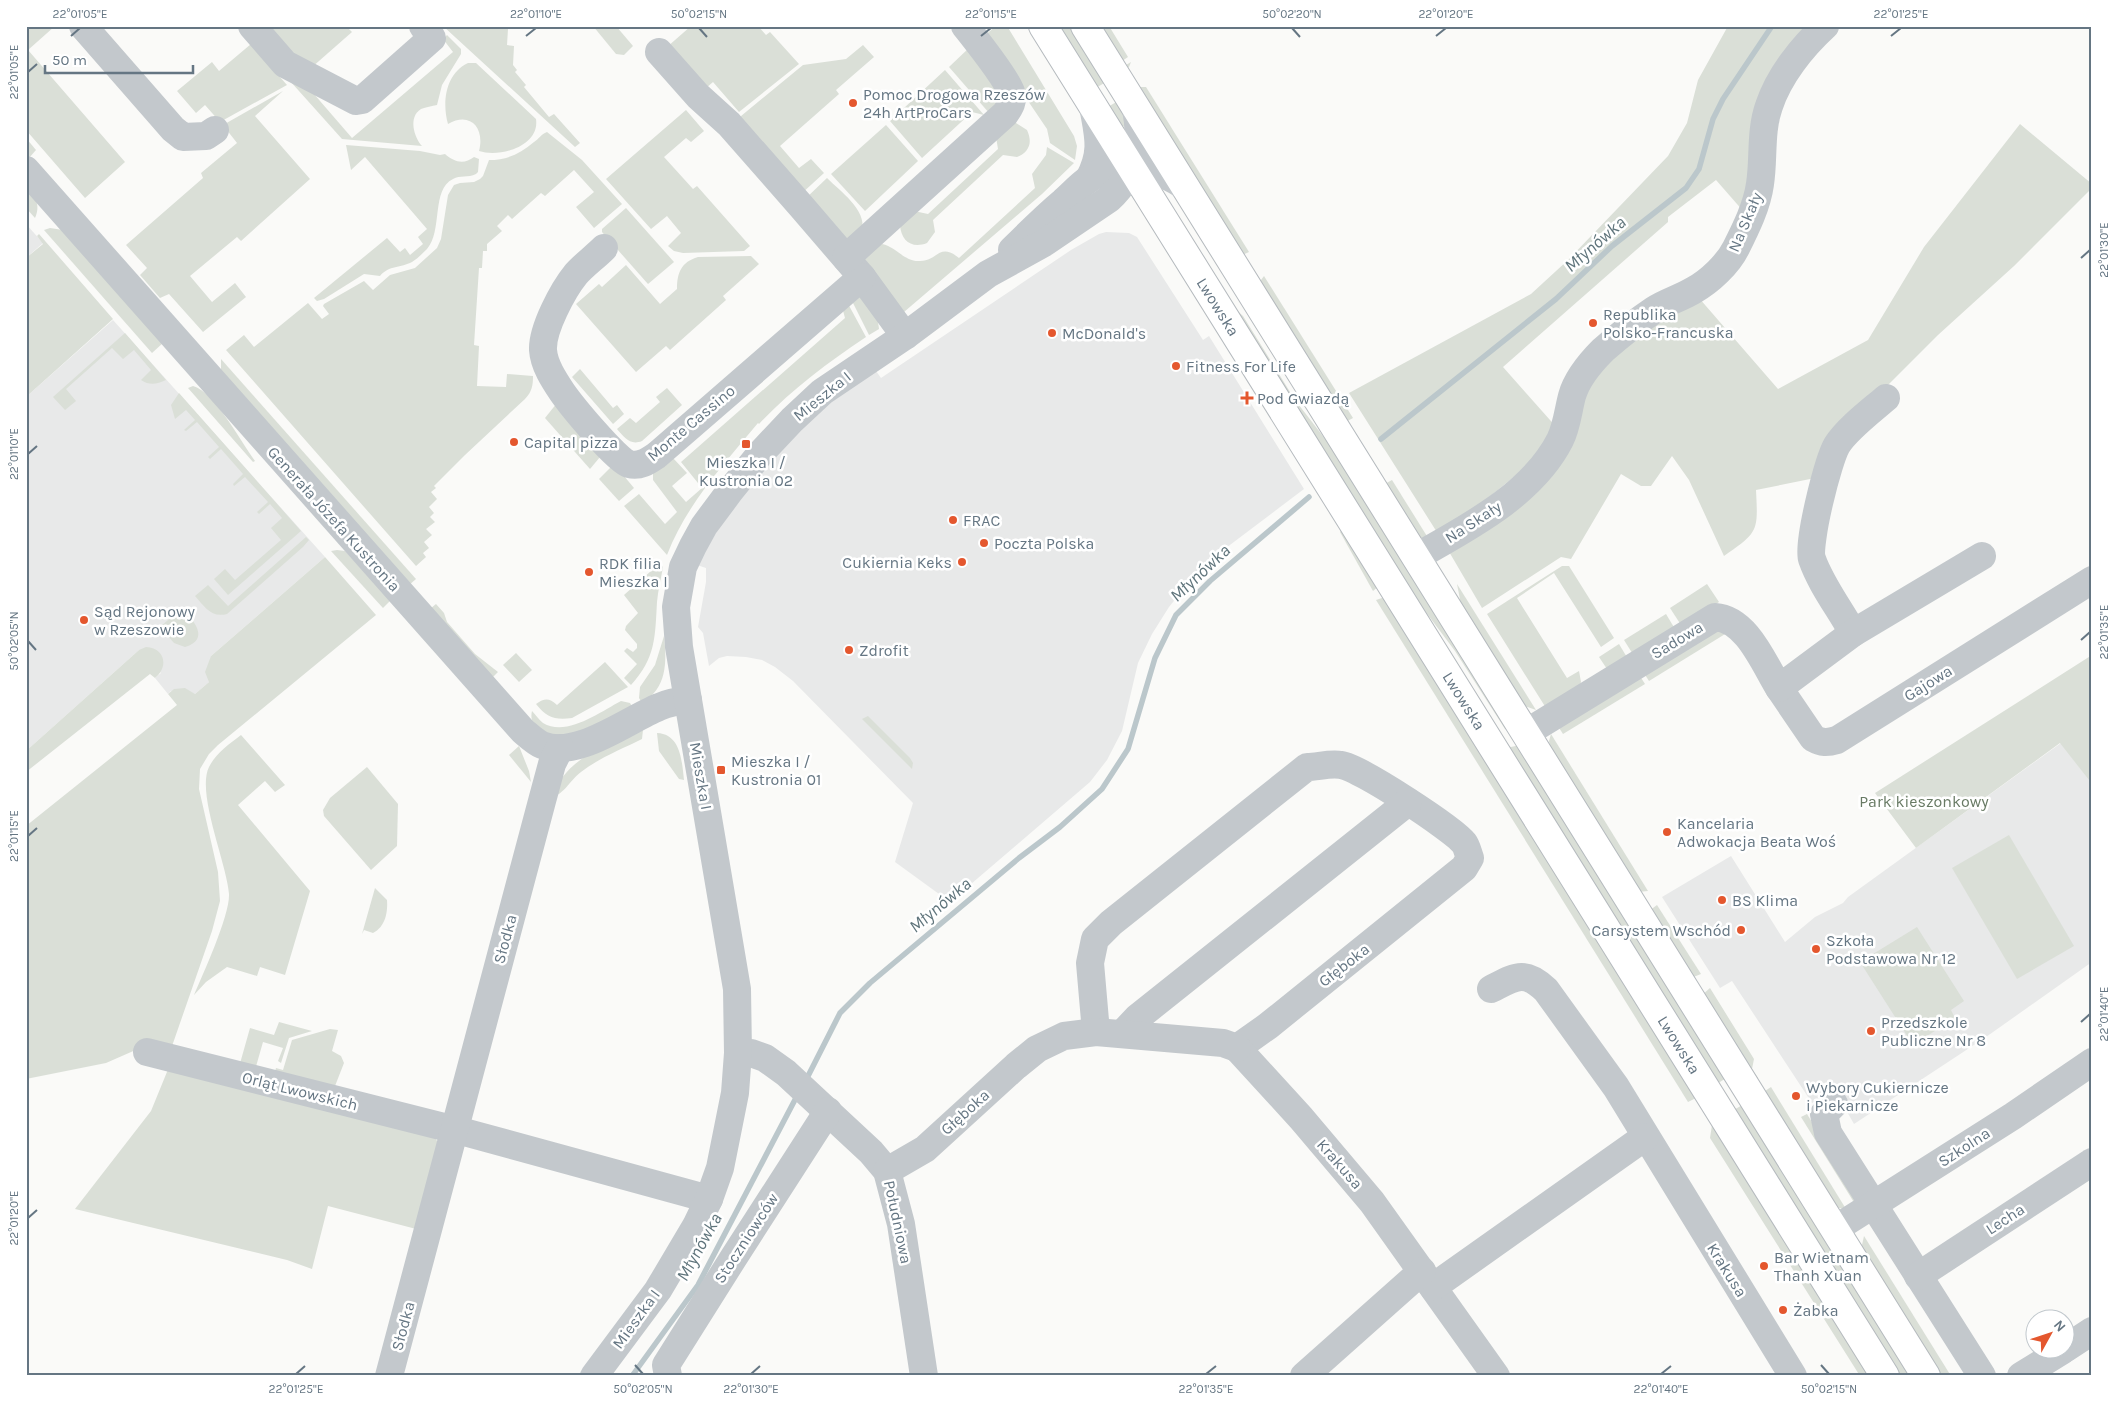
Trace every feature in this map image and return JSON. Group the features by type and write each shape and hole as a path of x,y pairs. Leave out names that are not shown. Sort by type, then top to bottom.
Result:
{"main road":[{"name":"Lwowska","path":"1044,26 1885,1376"},
{"path":"1085,26 1926,1376"},
{"path":"1469,710 1490,730 1506,739 1513,739 1526,733"}],"street":[{"path":"83,26 183,137 206,136 215,130"},
{"path":"252,26 285,64 356,101 362,100 432,38 423,26"},
{"name":"Monte Cassino","path":"604,248 578,272 569,284 545,334 543,351 549,371 563,394 616,456 628,464 647,462 854,268 1005,114 1012,104 1011,92 999,72 965,26"},
{"name":"Na Skały","path":"1416,558 1490,512 1525,484 1539,469 1560,440 1566,427 1574,390 1590,363 1641,319 1668,302 1694,290 1724,264 1738,244 1753,209 1760,186 1765,122 1769,106 1781,81 1794,62 1814,36 1825,26"},
{"path":"659,52 698,96 729,124 854,268 904,336"},
{"name":"Mieszka I","path":"1089,179 1096,166 1100,147 1093,106"},
{"name":"Mieszka I","path":"594,1376 658,1290 680,1256 709,1199 720,1168 735,1093 738,1052 737,989 679,647 676,607 683,567 704,526 760,454 822,392 904,336 988,274 1044,243 1109,199 1122,185 1132,166 1140,130 1136,109"},
{"name":"Mieszka I","path":"988,274 1034,228 1089,179 1112,167 1132,166 1154,170 1183,185"},
{"name":"Generała Józefa Kustronia","path":"26,170 508,716 540,745 560,748 576,746 593,740 660,706 688,700"},
{"path":"1109,199 1126,200 1149,207 1161,214"},
{"path":"1853,633 1812,559 1814,526 1836,447 1886,398"},
{"path":"1779,688 1853,633 1982,556"},
{"name":"Gajowa","path":"1779,688 1813,738 1820,742 1828,743 1837,740 2092,580"},
{"name":"Sadowa","path":"1526,733 1715,617 1725,618 1741,629 1779,688"},
{"name":"Słodka","path":"389,1376 542,800 552,764 560,748"},
{"name":"Głęboka","path":"886,1171 925,1149 1016,1066 1037,1049 1064,1036 1109,1033 1223,1044 1237,1048 1268,1026 1464,868 1470,858 1466,845 1455,834 1382,785 1342,764 1306,768 1118,917 1095,940 1090,963 1109,1033"},
{"path":"1109,1033 1136,1018 1408,802"},
{"name":"Krakusa","path":"1491,989 1514,977 1524,975 1536,980 1546,990 1616,1088 1645,1138 1794,1376"},
{"name":"Krakusa","path":"1237,1048 1355,1181 1428,1279 1496,1376"},
{"name":"Orląt Lwowskich","path":"147,1052 454,1130"},
{"name":"Południowa","path":"738,1052 765,1058 786,1074 871,1152 886,1171 901,1224 924,1376"},
{"name":"Szkolna","path":"1835,1229 2012,1116 2092,1062"},
{"path":"1834,1104 1824,1114 1828,1133 1982,1376"},
{"name":"Stoczniowców","path":"667,1371 822,1106"},
{"path":"454,1130 709,1199"},
{"path":"1304,1376 1428,1279 1645,1138"},
{"name":"Lecha","path":"1918,1276 2092,1162"},
{"path":"2076,1341 2092,1331"},
{"path":"2022,1376 2047,1360"}],"shaded area":[{"path":"26,224 43,243 26,258"},
{"path":"1106,232 1129,233 1137,237 1203,340 1209,336 1304,489 1214,557 1189,582 1169,607 1152,634 1138,663 1122,731 1107,760 1090,782 950,902 895,862 913,803 793,681 762,660 746,657 727,656 719,658 709,666 703,633 698,627 706,582 706,568 697,565 722,523 749,488 787,444 827,405 876,371 881,378 1071,250"},
{"path":"113,320 325,557 211,656 209,682 195,694 171,691 168,694 155,678 161,673 139,650 26,751 26,397"},
{"path":"2061,743 2092,784 2092,962 1986,1037 1854,1124 1842,1103 1827,1094 1812,1103 1732,981 1720,988 1662,897 1731,856 1785,942 1815,917 1843,903 1848,897"}],"green space":[{"path":"26,26 55,26 28,50 125,162 85,198 26,130"},
{"path":"257,26 346,26 352,32 311,68"},
{"path":"443,26 513,26 513,29 508,29 507,45 514,46 513,65 517,70 515,72 526,85 524,87 549,117 554,114 580,143 575,147"},
{"path":"593,26 616,26 633,46 624,55 616,54"},
{"path":"691,26 758,26 766,35 770,32 799,64 739,112 713,82 705,89 667,47"},
{"path":"996,26 1007,26 1074,136 1077,146 1075,160 1050,143 1047,129 984,36"},
{"path":"1055,26 1071,26 1106,82 1094,89"},
{"path":"1098,26 1109,26 1128,57 1122,61 1126,65 1131,62 1129,67 1124,70"},
{"path":"1728,26 1804,26 1802,37 1755,139 1744,212 1716,180 1668,217 1668,222 1503,367 1558,429 1547,450 1440,537 1349,393 1531,294 1568,260 1668,156 1687,123 1698,80"},
{"path":"447,35 461,49 461,54 442,85 437,105 421,109 415,117 413,122 415,132 422,146 342,139 273,62 301,79 352,138 453,52 443,39"},
{"path":"251,44 287,85 220,122 205,105 196,113 177,91 212,62 219,71"},
{"path":"863,45 874,57 836,90 839,94 780,146 799,168 811,159 824,173 800,195 735,121 803,65 846,59"},
{"path":"970,47 1001,95 990,114 949,67"},
{"path":"468,63 476,63 536,119 536,128 532,136 525,143 517,148 497,153 479,151 480,136 474,124 463,120 448,124 445,107 447,90 454,74"},
{"path":"945,70 984,115 972,112 922,158 890,121"},
{"path":"1146,87 1249,252 1240,256 1136,90"},
{"path":"283,91 255,116 310,179 241,241 237,237 190,276 212,302 235,283 246,297 203,332 169,294 160,298 140,275 147,268 126,245 203,178 201,173 237,143 223,125"},
{"path":"1118,101 1128,116 1126,126 1120,127 1106,108"},
{"path":"686,110 704,131 691,142 686,138 664,157 693,189 697,186 750,246 744,251 683,253 674,251 668,246 681,233 667,216 651,229 606,179"},
{"path":"1009,123 1016,123 1027,130 1030,143 1027,150 1017,157 1003,155 933,220 935,232 927,243 917,245 908,242 901,231 900,225 914,211 928,214 998,149 996,137"},
{"path":"2020,124 2092,184 2092,188 2014,266 1938,335 1881,392 1820,477 1756,490 1757,514 1754,529 1744,541 1724,556 1689,480 1672,456 1651,486 1641,486 1621,474 1571,559 1561,557 1482,608 1448,550 1492,515 1585,388 1631,338 1699,298 1778,389 1868,340 1924,247"},
{"path":"886,125 918,161 865,211 831,174"},
{"path":"547,132 582,160 622,204 594,228 576,207 594,192 574,170 545,196 541,193 512,219 508,215 497,226 502,231 487,244 487,251 483,251 482,268 479,268 474,345 479,346 477,386 506,387 507,374 533,376 532,385 525,399 434,486 436,488 431,492 437,499 429,507 434,513 430,517 435,522 426,529 432,535 424,542 429,548 423,553 426,557 416,566 226,350 244,335 254,347 308,303 322,319 329,314 323,306 324,304 364,281 373,290 390,275 415,268 437,248 441,239 448,195 454,185 474,182 480,179 489,160 502,159 518,153"},
{"path":"26,138 36,150 29,158 26,155"},
{"path":"346,145 445,154 459,162 467,161 474,157 479,159 478,172 473,175 453,179 446,184 439,201 432,241 427,249 416,259 408,264 391,268 380,276 364,274 324,299 317,301 314,298 387,238 400,252 405,248 410,255 423,244 418,237 427,229 365,157 351,170"},
{"path":"1047,147 1074,163 1042,194 904,312 863,262 866,254 882,244 914,261 926,260 943,252 959,258 1035,188 1032,174 1046,155"},
{"path":"827,178 851,201 860,215 862,230 846,240 804,200"},
{"path":"26,187 36,201 37,213 35,218 26,208"},
{"path":"626,208 674,262 648,284 602,232 602,229"},
{"path":"50,228 63,230 164,342 152,353 44,230"},
{"path":"39,234 113,319 26,397 26,258 43,244 37,236"},
{"path":"751,256 759,264 723,296 726,300 670,350 666,346 636,372 576,304 599,284 602,287 626,265 660,304 677,289 681,269 692,259 698,257"},
{"path":"1264,276 1353,418 1344,423 1258,284"},
{"path":"858,295 877,314 879,329 869,335 850,297"},
{"path":"846,300 866,337 810,378 758,423 695,502 684,519 667,555 624,506 639,494 665,524 677,512 653,480 653,471 673,458 687,473 672,486 686,502 702,488 681,462 845,318 841,303"},
{"path":"1233,307 1243,316 1295,400 1350,471 1508,730 1505,729 1455,651 1398,575"},
{"path":"125,333 166,380 153,384 141,380 151,370 134,350 123,359 112,348 66,389 76,401 65,410 53,397"},
{"path":"221,359 416,579 408,586 221,370"},
{"path":"580,369 613,408 617,405 624,414 613,424 572,377"},
{"path":"193,386 210,397 227,418 255,461 253,462 188,388"},
{"path":"667,388 682,405 642,441 631,442 625,438 617,429 630,418 636,423 660,402 656,397"},
{"path":"179,393 301,531 228,595 214,579 225,569 235,580 281,540 271,528 282,518 270,504 259,514 257,512 268,502 245,477 234,486 233,484 243,474 221,449 210,459 208,457 219,447 197,422 186,431 184,430 195,420 186,410 175,419 171,405"},
{"path":"557,403 600,457 590,469 545,418"},
{"path":"614,464 634,488 619,501 599,479"},
{"path":"1392,480 1430,541 1417,538 1383,485"},
{"path":"1343,529 1379,586 1373,591 1340,532"},
{"path":"306,537 309,540 303,547 227,614 212,613 195,596 208,585 228,606"},
{"path":"331,551 345,551 391,600 383,608"},
{"path":"325,557 376,615 218,745 209,754 200,769 199,789 218,872 220,901 212,931 171,1049 147,1045 106,1063 26,1079 26,826 177,705 168,694 174,689 185,688 195,694 209,682 205,672 211,656"},
{"path":"660,563 663,567 657,598 653,646 645,666 631,685 624,678 637,664 624,651 627,648 633,652 637,648 637,644 625,630 626,626 638,613 624,595"},
{"path":"1562,566 1569,566 1614,638 1601,647 1554,573 1517,598 1567,678 1579,671 1581,682 1579,688 1546,708 1487,614"},
{"path":"1457,584 1536,710 1522,705 1462,610"},
{"path":"1707,584 1719,602 1681,625 1670,608"},
{"path":"1385,597 1698,1097 1688,1102 1376,600"},
{"path":"436,604 444,613 447,622 475,654 498,672 490,680 430,609"},
{"path":"182,608 195,624 198,634 193,644 185,647 174,643 160,627"},
{"path":"1666,614 1675,629 1634,656 1624,640"},
{"path":"1710,628 1730,631 1649,681 1642,670"},
{"path":"664,636 664,674 656,690 642,703 639,698 640,687 655,665"},
{"path":"1619,644 1628,659 1609,672 1599,657"},
{"path":"146,647 152,648 161,654 163,664 159,674 155,678 150,674 26,772 26,751 139,650"},
{"path":"516,653 532,670 519,682 503,665"},
{"name":"Park kieszonkowy","path":"2092,655 2092,784 2060,743 1916,848 1875,793"},
{"path":"605,662 628,687 572,718 561,719 552,717 536,704 547,700 557,705"},
{"path":"1638,673 1645,684 1563,734 1556,723"},
{"path":"621,701 630,703 633,708 582,734 548,736 535,726 531,716 532,711 543,723 552,727 562,727 583,721"},
{"path":"868,716 910,758 913,763 912,769 862,719"},
{"path":"643,730 642,739 588,767 576,776 560,793 549,799 566,772 582,759 598,749"},
{"path":"657,733 671,738 676,744 681,757 684,780 679,779 659,751"},
{"path":"1551,734 1648,891 1638,892 1551,753 1549,741"},
{"path":"241,735 285,785 275,792 265,781 238,805 310,891 285,975 260,967 257,976 227,967 206,982 194,995 221,930 229,894 209,811 206,779 209,767 215,758"},
{"path":"1504,745 1511,747 1520,745 1728,1077 1715,1085"},
{"path":"519,746 529,771 531,782 509,755"},
{"path":"367,767 398,804 397,846 371,870 324,816 323,810 330,798"},
{"path":"2009,835 2074,946 2017,979 1952,868"},
{"path":"375,888 387,900 386,915 383,923 377,930 373,933 364,930 362,934"},
{"path":"1657,905 1701,974 1691,978 1649,911"},
{"path":"1917,927 1964,1001 1951,1010 1955,1018 1913,1045 1860,962"},
{"path":"1710,988 1754,1059 1752,1069 1758,1078 1755,1081 1701,996"},
{"path":"279,1022 312,1031 289,1038 281,1063 278,1061 283,1048 263,1042 255,1070 239,1067 250,1028 274,1035"},
{"path":"330,1029 338,1030 332,1051 341,1056 344,1063 335,1086 274,1075 276,1068 283,1070 292,1040"},
{"path":"169,1067 435,1137 438,1143 420,1230 328,1206 312,1269 287,1260 75,1209 151,1111"},
{"path":"1771,1087 1846,1209 1833,1205 1762,1093"},
{"path":"1744,1104 1914,1376 1898,1376 1732,1111"},
{"path":"1705,1110 1872,1376 1860,1376 1710,1138 1712,1125"},
{"path":"1807,1114 1855,1193 1855,1204 1801,1117"},
{"path":"1864,1236 1951,1376 1939,1376 1863,1253"}],"waterway":[{"name":"Młynówka","path":"1381,439 1556,299 1612,246 1686,188 1699,169 1713,119 1723,99 1772,26"},
{"name":"Młynówka","path":"805,1082 840,1013 870,983 1019,858 1060,827 1102,789 1128,749 1155,658 1176,615 1210,581 1309,497"},
{"name":"Młynówka","path":"632,1376 698,1285 798,1094"}],"place":[{"name":"Pomoc Drogowa Rzeszów 24h ArtProCars","path":"853,103"},
{"name":"Republika Polsko-Francuska","path":"1593,323"},
{"name":"McDonald's","path":"1052,333"},
{"name":"Fitness For Life","path":"1176,366"},
{"name":"Pod Gwiazdą","path":"1247,398"},
{"name":"Capital pizza","path":"514,442"},
{"name":"Mieszka I / Kustronia 02","path":"746,444"},
{"name":"FRAC","path":"953,520"},
{"name":"Poczta Polska","path":"984,543"},
{"name":"Cukiernia Keks","path":"962,562"},
{"name":"RDK filia Mieszka I","path":"589,572"},
{"name":"Sąd Rejonowy w Rzeszowie","path":"84,620"},
{"name":"Zdrofit","path":"849,650"},
{"name":"Mieszka I / Kustronia 01","path":"721,770"},
{"name":"Kancelaria Adwokacja Beata Woś","path":"1667,832"},
{"name":"BS Klima","path":"1722,900"},
{"name":"Carsystem Wschód","path":"1741,930"},
{"name":"Szkoła Podstawowa Nr 12","path":"1816,949"},
{"name":"Przedszkole Publiczne Nr 8","path":"1871,1031"},
{"name":"Wybory Cukiernicze i Piekarnicze","path":"1796,1096"},
{"name":"Bar Wietnam Thanh Xuan","path":"1764,1266"},
{"name":"Żabka","path":"1783,1310"}]}
